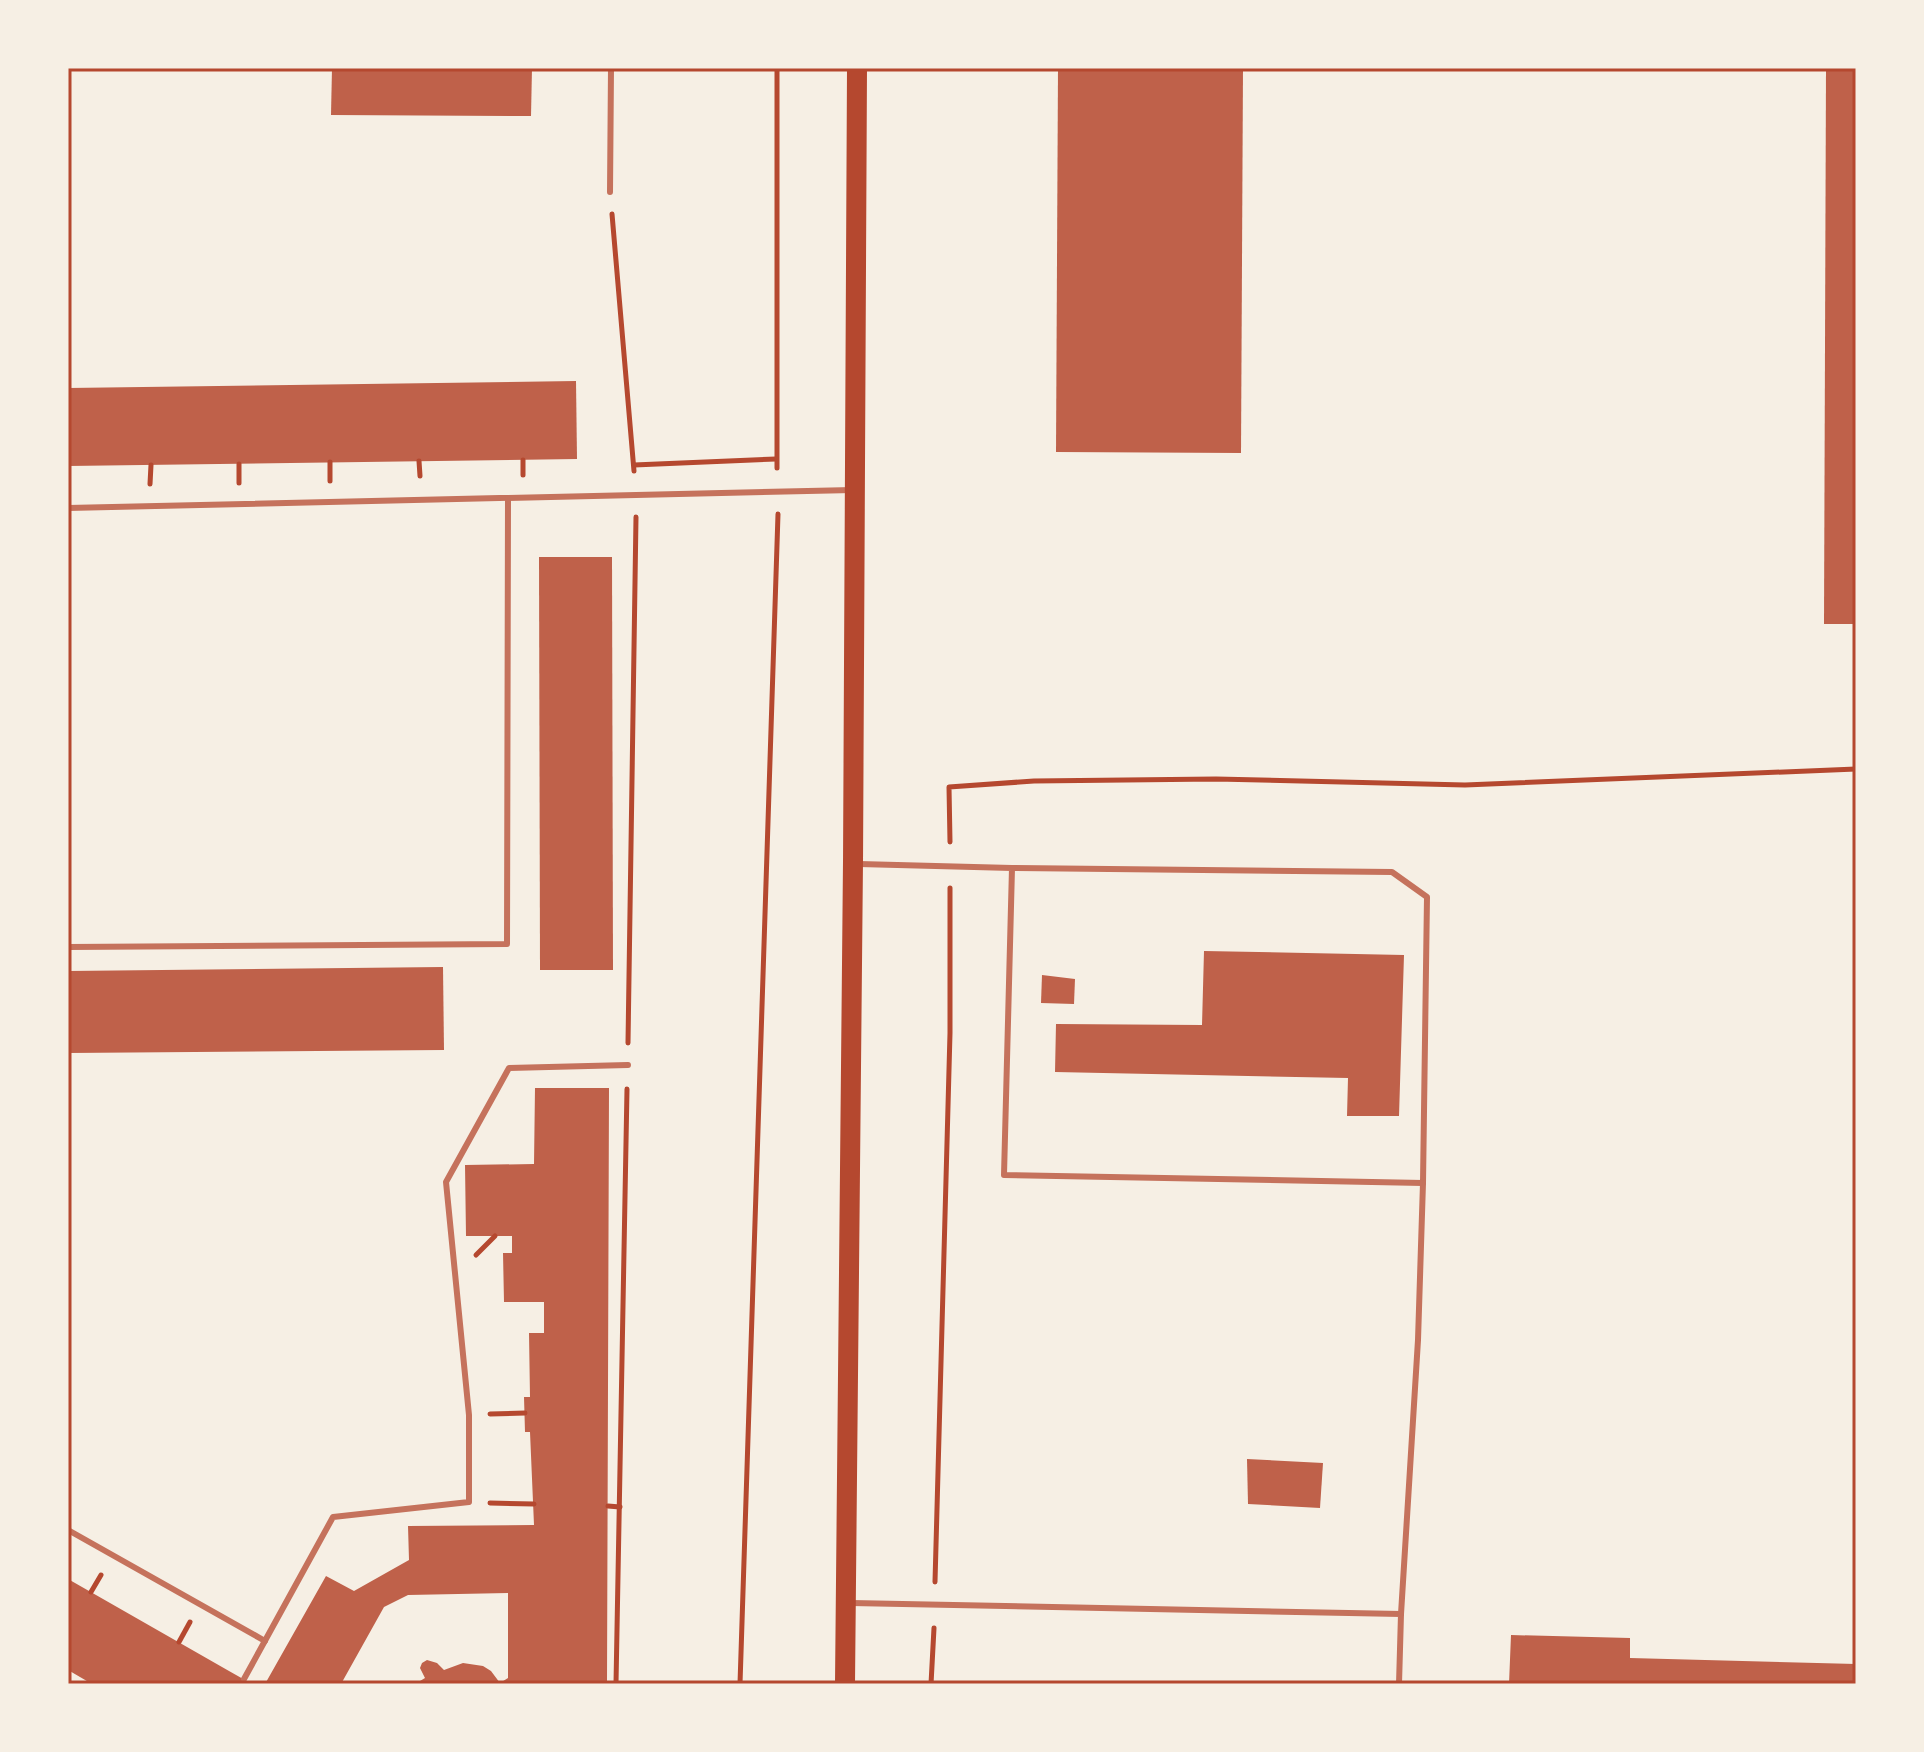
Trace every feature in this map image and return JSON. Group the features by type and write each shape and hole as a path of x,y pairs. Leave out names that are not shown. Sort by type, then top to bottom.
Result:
{"main road":[{"path":"845,1684 848,1212 855,864 857,68"}],"lane":[{"path":"610,192 611,68"},
{"path":"68,508 857,490"},
{"path":"68,947 507,944 508,498"},
{"path":"855,864 1392,872 1427,897 1418,1329 1399,1684"},
{"path":"1012,868 1004,1175 1423,1183"},
{"path":"244,1679 333,1517 469,1502 469,1415 446,1182 509,1068 628,1065"},
{"path":"68,1530 265,1641"},
{"path":"846,1603 1401,1614"}],"path":[{"path":"740,1684 780,494 776,459 777,68"},
{"path":"610,192 636,496 616,1684"},
{"path":"634,465 776,459"},
{"path":"931,1684 950,1033 949,787 1034,781 1216,779 1465,785 1856,769"},
{"path":"469,1415 525,1413"},
{"path":"469,1502 534,1504"},
{"path":"608,1506 620,1507"}],"building":[{"path":"332,68 532,68 531,116 331,115"},
{"path":"1058,68 1243,68 1241,453 1056,452"},
{"path":"1826,68 1856,68 1856,624 1824,624"},
{"path":"576,381 577,459 68,466 68,388"},
{"path":"539,557 612,557 613,970 540,970"},
{"path":"1204,951 1404,955 1399,1116 1347,1116 1348,1078 1055,1072 1056,1024 1202,1025"},
{"path":"443,967 444,1050 68,1053 68,971"},
{"path":"1042,975 1075,979 1074,1004 1041,1003"},
{"path":"535,1088 609,1088 607,1684 415,1684 425,1678 420,1668 427,1660 437,1663 444,1670 463,1663 483,1666 500,1683 508,1678 508,1593 408,1595 384,1607 341,1684 265,1684 326,1576 354,1591 409,1560 408,1526 534,1525 530,1432 525,1432 524,1397 530,1397 529,1333 544,1333 544,1302 504,1302 503,1253 512,1253 512,1236 466,1236 465,1165 534,1164"},
{"path":"1247,1459 1323,1463 1320,1508 1248,1504"},
{"path":"68,1579 252,1684 92,1684 68,1670"},
{"path":"1511,1635 1630,1638 1630,1658 1856,1664 1856,1684 1509,1684"}]}
